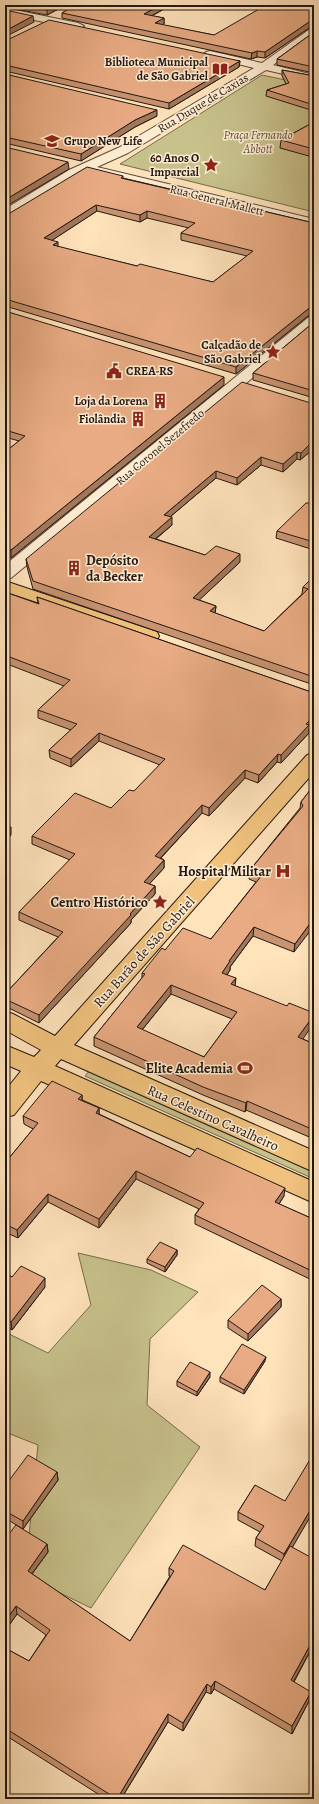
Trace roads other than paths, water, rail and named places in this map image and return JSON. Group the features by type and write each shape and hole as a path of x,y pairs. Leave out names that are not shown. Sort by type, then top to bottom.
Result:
{"main road":[{"path":"5,586 163,641"},
{"name":"Rua Barão de São Gabriel","path":"5,1108 37,1069 58,1048 314,759"},
{"name":"Rua Celestino Cavalheiro","path":"5,1020 58,1048 314,1162"},
{"name":"Rua Celestino Cavalheiro","path":"5,1054 314,1193"}],"street":[{"path":"5,11 87,28"},
{"path":"37,27 63,12"},
{"name":"Rua Duque de Caxias","path":"5,214 84,168 124,150 181,117 263,67 314,32"},
{"path":"202,53 314,78"},
{"path":"163,113 181,117"},
{"path":"119,176 119,164 124,150"},
{"name":"Rua General Mallett","path":"70,164 314,223"},
{"name":"Rua Coronel Sezefredo","path":"5,574 314,320"},
{"path":"219,376 258,388"}],"place":[{"name":"Biblioteca Municipal de São Gabriel","path":"220,69"},
{"name":"Grupo New Life","path":"52,141"},
{"name":"60 Anos O Imparcial","path":"211,165"},
{"name":"Calçadão de São Gabriel","path":"273,352"},
{"name":"CREA-RS","path":"114,371"},
{"name":"Loja da Lorena","path":"160,401"},
{"name":"Fiolândia","path":"138,419"},
{"name":"Depósito da Becker","path":"74,568"},
{"name":"Hospital Militar","path":"283,871"},
{"name":"Centro Histórico","path":"160,902"},
{"name":"Elite Academia","path":"245,1068"}],"park label":[{"name":"Praça Fernando Abbott","path":"258,142"}]}
